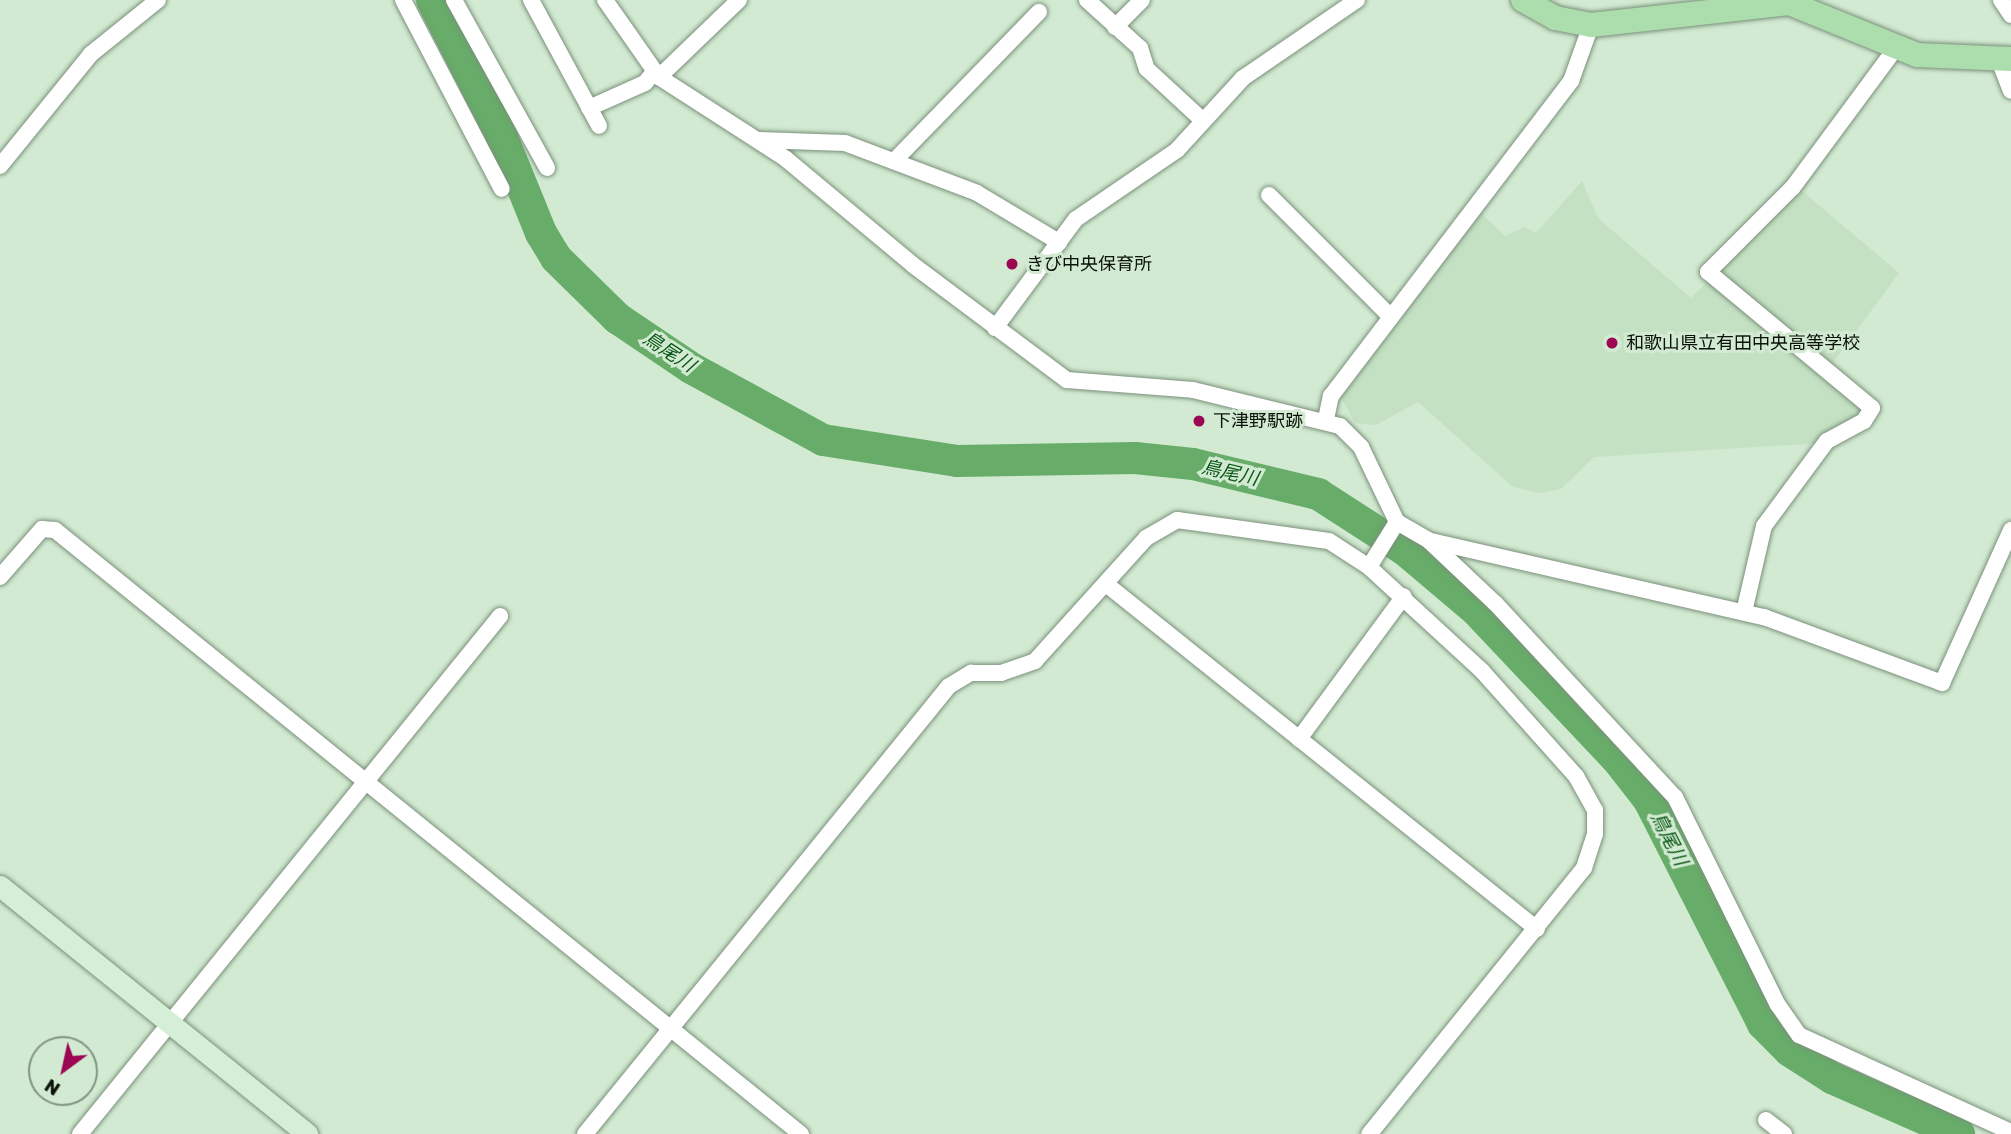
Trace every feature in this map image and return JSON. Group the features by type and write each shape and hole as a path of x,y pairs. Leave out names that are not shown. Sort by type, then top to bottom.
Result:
{"main road":[{"path":"1523,0 1555,18 1591,26 1789,3 1895,48 1939,60 2005,60"}],"street":[{"path":"0,166 91,54 158,0"},
{"path":"403,0 502,190"},
{"path":"531,0 598,126"},
{"path":"606,0 656,74 756,140 995,328 1078,385 1193,390 1326,419 1361,447 1395,525 1429,540 1744,612 1822,633 1942,683 2011,530"},
{"path":"589,108 645,83 739,0"},
{"path":"1087,0 1140,48 1147,69 1202,120"},
{"path":"1115,27 1142,0"},
{"path":"995,328 1059,242 1091,206 1150,171 1243,78 1357,0"},
{"path":"2001,0 2011,15"},
{"path":"461,2 547,168"},
{"path":"894,161 1039,12"},
{"path":"1326,419 1331,396 1571,81 1591,26"},
{"path":"1744,612 1764,526 1827,441 1864,421 1872,408 1707,272 1793,187 1895,48"},
{"path":"2005,60 2011,90"},
{"path":"756,140 845,143 1004,206 1059,242"},
{"path":"1269,195 1390,316"},
{"path":"585,1134 949,686 971,673 1001,673 1035,661 1146,538 1177,520 1329,541 1372,563 1556,753 1595,810 1590,856 1537,929 1369,1134"},
{"path":"1372,563 1395,525"},
{"path":"0,577 42,529 55,530 363,784 802,1134"},
{"path":"1429,540 1675,797 1778,1005 1799,1035 2011,1132"},
{"path":"1106,584 1537,929"},
{"path":"1299,739 1404,596"},
{"path":"80,1134 499,616"},
{"path":"0,886 307,1134"},
{"path":"1766,1120 1784,1134"}],"shaded area":[{"name":"和歌山県立有田中央高等学校","path":"1582,181 1598,218 1691,298 1800,189 1899,273 1830,367 1881,407 1862,429 1838,442 1594,457 1561,489 1540,493 1513,487 1418,402 1376,425 1355,423 1341,397 1481,213 1505,236 1525,227 1536,233"}],"waterway":[{"name":"鳥尾川","path":"432,0 502,137 541,233 556,258 617,318 691,368 823,440 957,461 1135,458 1193,464 1318,494 1405,550 1476,610 1617,759 1649,800 1763,1024 1790,1051 1832,1078 1959,1134"}],"place":[{"name":"きび中央保育所","path":"1012,264"},
{"name":"和歌山県立有田中央高等学校","path":"1612,343"},
{"name":"下津野駅跡","path":"1199,421"}]}
